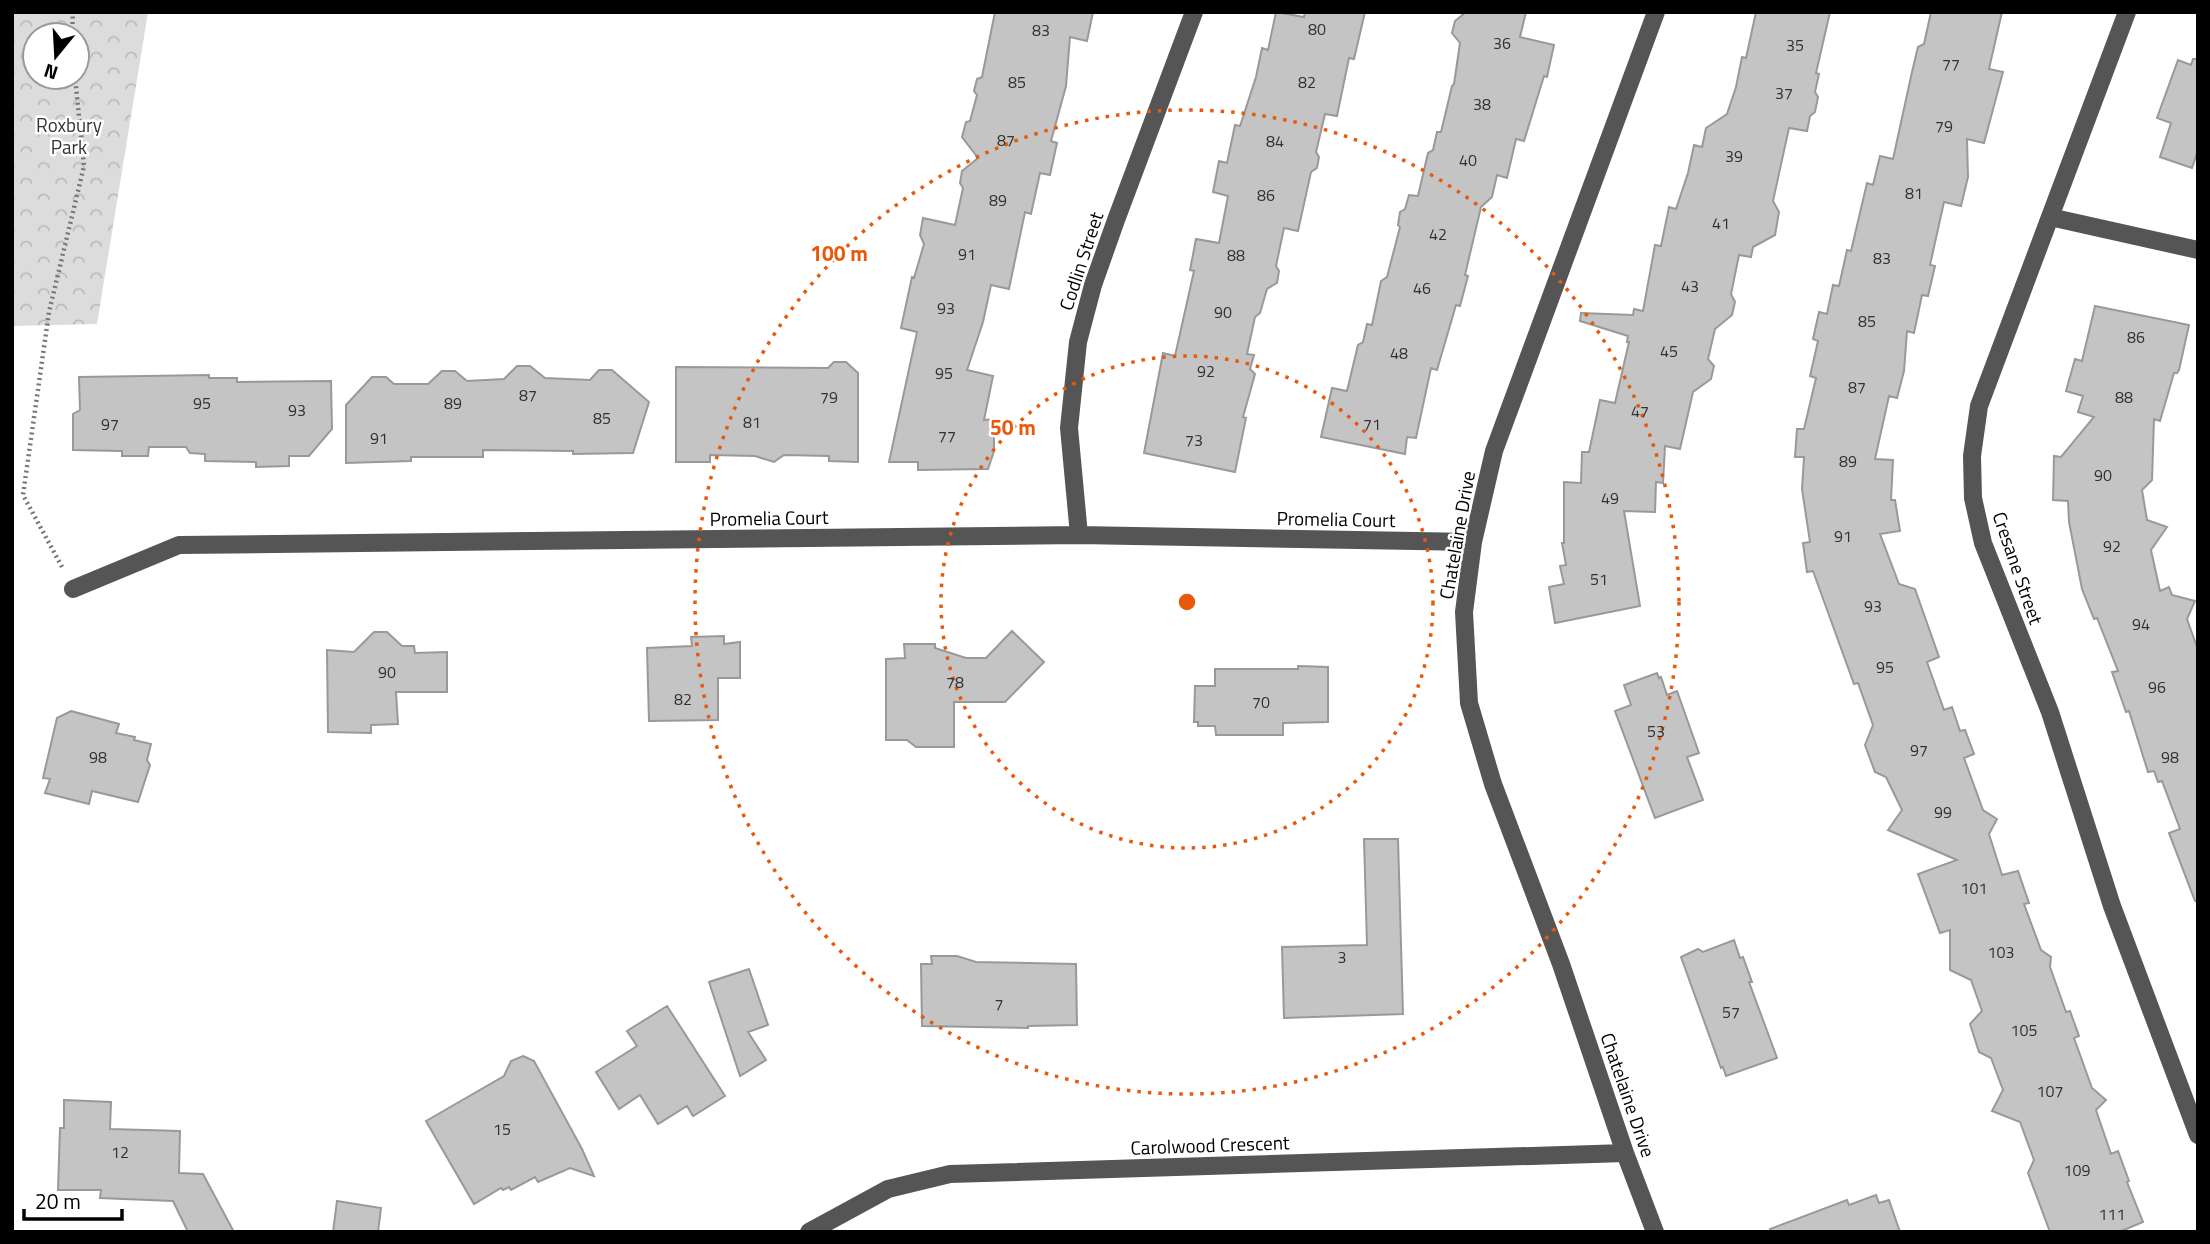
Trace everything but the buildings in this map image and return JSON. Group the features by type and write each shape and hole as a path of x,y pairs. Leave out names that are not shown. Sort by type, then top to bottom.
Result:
{"street":[{"name":"Codlin Street","path":"1079,535 1069,428 1079,342 1093,285 1194,12"},
{"name":"Chatelaine Drive","path":"1655,1232 1553,942 1493,784 1469,703 1464,612 1473,542 1494,451 1656,12"},
{"name":"Cresane Street","path":"2127,12 1979,406 1972,456 1973,498 1983,543 2050,712 2112,906 2198,1135"},
{"path":"2050,217 2198,250"},
{"name":"Promelia Court","path":"73,589 179,545 1079,535 1473,542"},
{"name":"Carolwood Crescent","path":"809,1232 888,1189 950,1174 1625,1153"}],"path":[{"path":"73,589 23,495 49,312 84,166 76,91"}],"green space":[{"name":"Roxbury Park","path":"12,12 148,12 97,324 12,326"}]}
